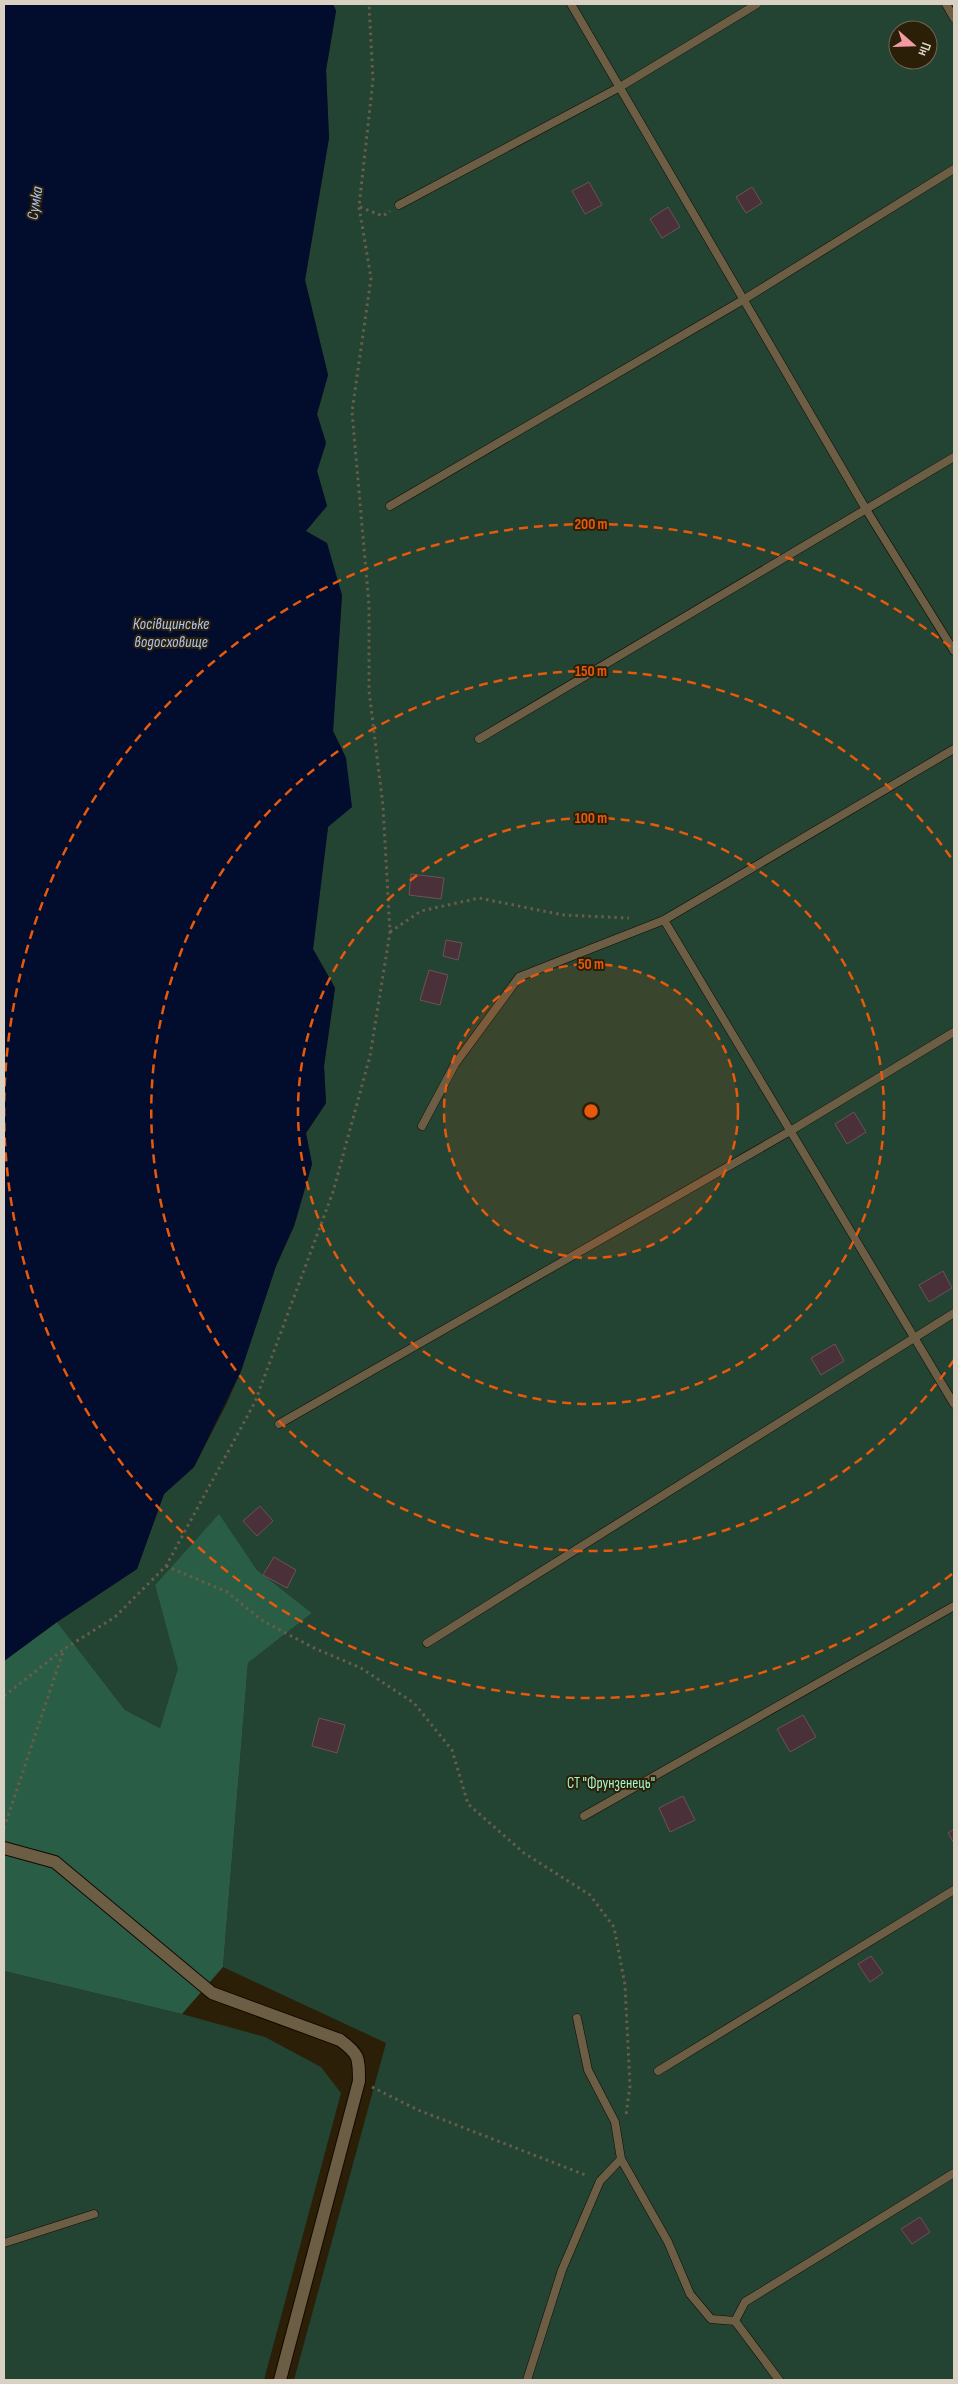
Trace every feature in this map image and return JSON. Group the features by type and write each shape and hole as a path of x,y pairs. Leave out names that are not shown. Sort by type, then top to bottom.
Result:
{"street":[{"path":"4,1848 55,1862 212,1993 340,2040 355,2051 359,2061 359,2081 280,2380"}],"lane":[{"path":"570,4 867,510 954,651"},
{"path":"399,205 620,87 757,4"},
{"path":"946,4 954,18"},
{"path":"390,506 743,300 954,169"},
{"path":"479,739 954,457"},
{"path":"422,1126 455,1064 519,976 664,920 954,749"},
{"path":"664,920 792,1130 954,1404"},
{"path":"279,1424 792,1130 954,1032"},
{"path":"427,1643 914,1337 954,1314"},
{"path":"584,1816 954,1606"},
{"path":"658,2071 954,1890"},
{"path":"577,2018 588,2070 615,2122 621,2159 668,2242 690,2294 711,2319 735,2321 779,2380"},
{"path":"527,2380 562,2270 600,2181 621,2159"},
{"path":"735,2321 745,2302 954,2173"},
{"path":"4,2243 94,2214"}],"path":[{"path":"4,1696 64,1649 115,1617 166,1566 255,1402 333,1192 370,1056 390,932 383,806 369,691 369,605 352,412 371,278 359,207 372,80 369,4"},
{"path":"359,207 383,216 399,205"},
{"path":"390,932 421,912 479,898 563,915 637,919"},
{"path":"166,1566 227,1592 264,1621 314,1648 361,1668 414,1703 452,1750 468,1804 524,1854 590,1895 614,1927 625,1985 630,2086 625,2123"},
{"path":"4,1828 64,1649"},
{"path":"359,2081 418,2110 600,2181"}],"green space":[{"name":"СТ \"Фрунзенець\"","path":"333,4 954,4 954,2380 294,2380 386,2043 223,1967 248,1663 312,1613 257,1570 219,1515 155,1585 179,1669 160,1728 125,1710 57,1622 137,1569 164,1494 194,1467 241,1371 276,1266 294,1226 312,1164 306,1133 326,1103 324,1066 335,988 313,949 328,827 346,758 333,731 342,595 305,531 327,506 317,471 326,443 317,414 328,375 305,280 329,138 326,70 336,11"},
{"path":"219,1514 257,1570 312,1613 248,1663 223,1967 182,2014 4,1971 4,1661 57,1622 125,1710 160,1728 178,1669 155,1585"},
{"path":"4,1971 182,2014 265,2037 321,2067 341,2093 264,2380 4,2380"}],"water":[{"name":"Косівщинське водосховище","path":"4,4 333,4 336,11 326,70 329,138 305,280 328,375 317,414 326,443 317,471 327,506 306,531 327,543 342,595 333,731 346,758 352,807 328,827 313,949 335,988 324,1066 326,1103 306,1133 312,1164 294,1226 276,1266 241,1371 194,1467 164,1494 137,1569 57,1622 4,1661"}],"building":[{"path":"589,182 602,205 585,214 572,191"},
{"path":"752,187 762,203 746,213 736,197"},
{"path":"668,207 680,227 662,238 650,219"},
{"path":"411,874 444,878 441,899 409,895"},
{"path":"446,940 462,943 458,960 443,956"},
{"path":"429,970 448,975 440,1005 420,1000"},
{"path":"854,1112 866,1132 847,1144 835,1124"},
{"path":"943,1271 952,1288 929,1302 919,1285"},
{"path":"835,1344 844,1361 821,1375 811,1358"},
{"path":"260,1506 273,1521 257,1536 243,1521"},
{"path":"274,1557 296,1570 287,1588 263,1575"},
{"path":"803,1715 816,1737 790,1752 777,1729"},
{"path":"319,1718 345,1725 337,1753 312,1746"},
{"path":"683,1796 695,1820 670,1832 659,1808"},
{"path":"954,1829 954,1843 948,1833"},
{"path":"871,1956 883,1973 870,1982 858,1964"},
{"path":"920,2217 930,2232 912,2244 901,2229"}],"water label":[{"name":"Сумка","path":"34,203"}]}
